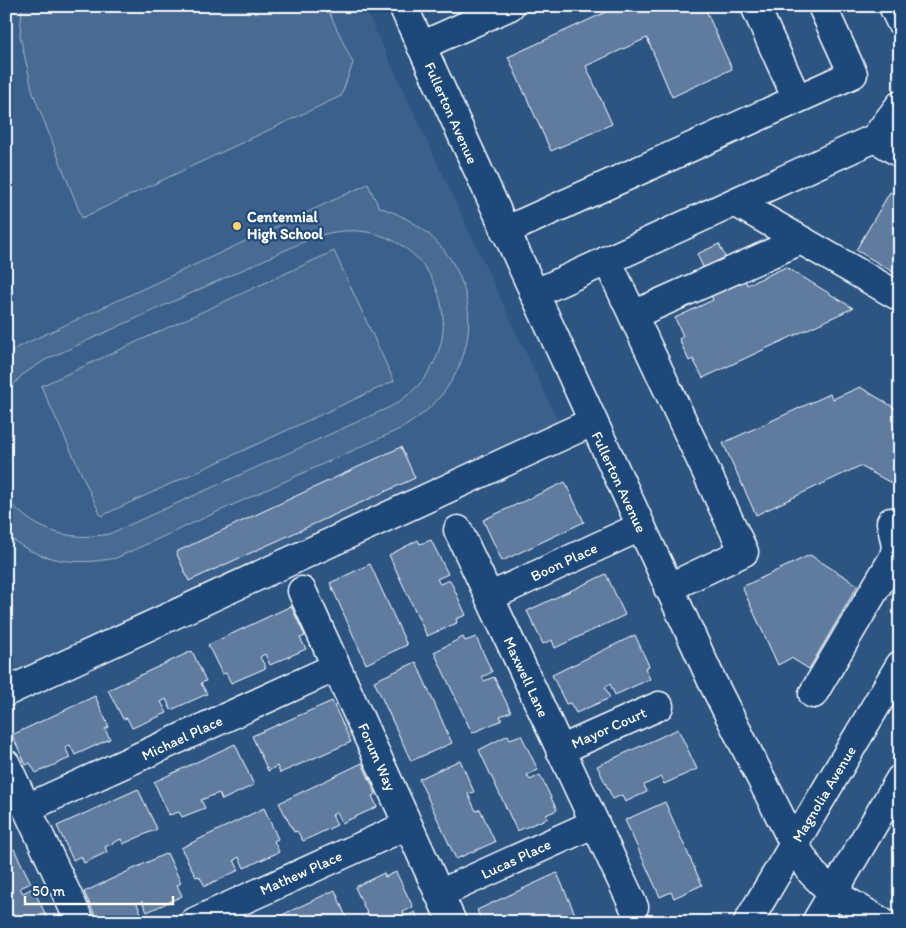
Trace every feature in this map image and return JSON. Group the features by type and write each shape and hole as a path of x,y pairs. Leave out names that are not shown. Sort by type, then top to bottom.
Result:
{"street":[{"name":"Fullerton Avenue","path":"403,6 668,588 712,681 794,844 812,873 833,893 882,922"},
{"path":"421,46 510,6"},
{"path":"755,6 797,99"},
{"path":"505,231 853,74 822,6"},
{"path":"893,6 900,21"},
{"path":"534,294 875,138 900,104"},
{"path":"875,138 900,153"},
{"path":"735,202 900,297"},
{"path":"633,315 800,240"},
{"path":"608,260 744,552 668,588"},
{"path":"6,692 592,422"},
{"path":"813,694 894,557 896,546 890,522"},
{"name":"Boon Place","path":"489,597 640,527"},
{"name":"Maxwell Lane","path":"458,530 593,824 634,907"},
{"name":"Forum Way","path":"302,591 452,922"},
{"name":"Magnolia Avenue","path":"748,922 900,666"},
{"name":"Michael Place","path":"27,808 336,667"},
{"name":"Mayor Court","path":"560,750 659,706"},
{"path":"6,764 80,922"},
{"path":"816,922 900,779"},
{"name":"Lucas Place","path":"439,894 593,824"},
{"name":"Mathew Place","path":"194,922 408,825"}],"shaded area":[{"name":"Centennial High School","path":"6,6 364,6 570,447 6,704"},
{"path":"22,6 326,6 353,63 341,96 82,218 33,93 20,36"},
{"path":"368,184 379,207 416,224 443,249 460,278 468,310 466,344 454,376 432,405 400,429 116,558 87,562 58,560 30,551 6,534 6,497 27,518 52,531 65,535 79,536 109,534 390,407 422,381 439,349 443,316 435,284 416,257 388,238 353,231 312,238 45,360 21,376 6,394 6,356 18,347"},
{"path":"334,251 394,381 101,516 41,386"}],"building":[{"path":"619,6 704,6 732,69 672,97 647,38 586,66 612,124 551,151 508,57"},
{"path":"890,192 900,198 900,276 856,250"},
{"path":"719,244 736,280 714,291 697,254"},
{"path":"786,267 853,308 703,378 693,359 689,361 679,339 683,336 675,318 713,300 711,295 745,279 747,285"},
{"path":"860,387 900,411 900,472 893,484 860,466 756,515 723,443 830,394 833,399"},
{"path":"401,447 415,478 189,581 176,552"},
{"path":"565,482 584,522 502,561 483,520"},
{"path":"418,540 420,544 431,540 448,574 437,579 440,584 450,580 466,615 456,619 457,623 427,636 389,555"},
{"path":"810,555 858,585 809,669 791,658 778,665 742,587"},
{"path":"370,564 407,645 366,664 330,583"},
{"path":"606,574 625,615 555,648 552,640 543,644 527,611"},
{"path":"291,606 305,636 300,638 306,649 270,665 265,654 260,657 266,668 231,683 226,673 222,674 208,645"},
{"path":"635,635 649,666 645,668 650,679 615,695 610,684 605,687 610,698 576,713 570,703 566,704 552,675"},
{"path":"463,637 465,641 476,637 492,672 482,677 484,681 494,677 511,712 500,716 502,720 472,733 434,652"},
{"path":"192,651 206,681 201,683 207,694 171,710 166,699 161,702 167,713 132,728 127,718 123,719 108,690"},
{"path":"416,662 452,743 411,761 374,681"},
{"path":"95,696 109,727 105,729 110,739 75,755 70,745 65,747 70,758 36,773 30,763 26,765 12,735"},
{"path":"332,701 351,742 280,773 277,766 268,771 252,736"},
{"path":"678,729 697,769 664,784 661,777 644,785 647,792 625,802 622,795 613,799 597,766"},
{"path":"508,735 510,739 521,735 538,770 527,775 530,780 540,775 557,810 546,815 548,818 517,831 479,750"},
{"path":"235,744 254,785 222,800 219,793 201,800 205,808 182,817 179,812 169,815 154,782"},
{"path":"460,760 474,792 468,794 476,811 480,809 495,842 456,859 419,779"},
{"path":"362,763 376,794 372,796 377,807 342,823 337,812 332,815 337,825 303,841 297,831 294,832 279,803"},
{"path":"138,789 157,829 123,844 121,839 105,847 107,852 84,863 81,856 73,860 57,826"},
{"path":"665,802 702,885 674,898 671,892 660,897 625,820"},
{"path":"264,808 278,839 274,841 279,852 244,868 239,857 234,860 239,870 205,886 199,876 196,877 181,848"},
{"path":"14,849 31,883 20,888 23,893 33,888 49,922 6,922 6,852"},
{"path":"167,853 181,883 177,885 182,896 147,912 142,901 137,904 142,915 127,922 98,921 84,892"},
{"path":"396,872 413,907 403,912 405,917 415,912 420,922 371,922 355,887 384,873 385,877"},
{"path":"557,873 575,914 558,922 482,922 477,910"},
{"path":"335,890 348,922 267,922"}],"place":[{"name":"Centennial High School","path":"237,226"}]}
